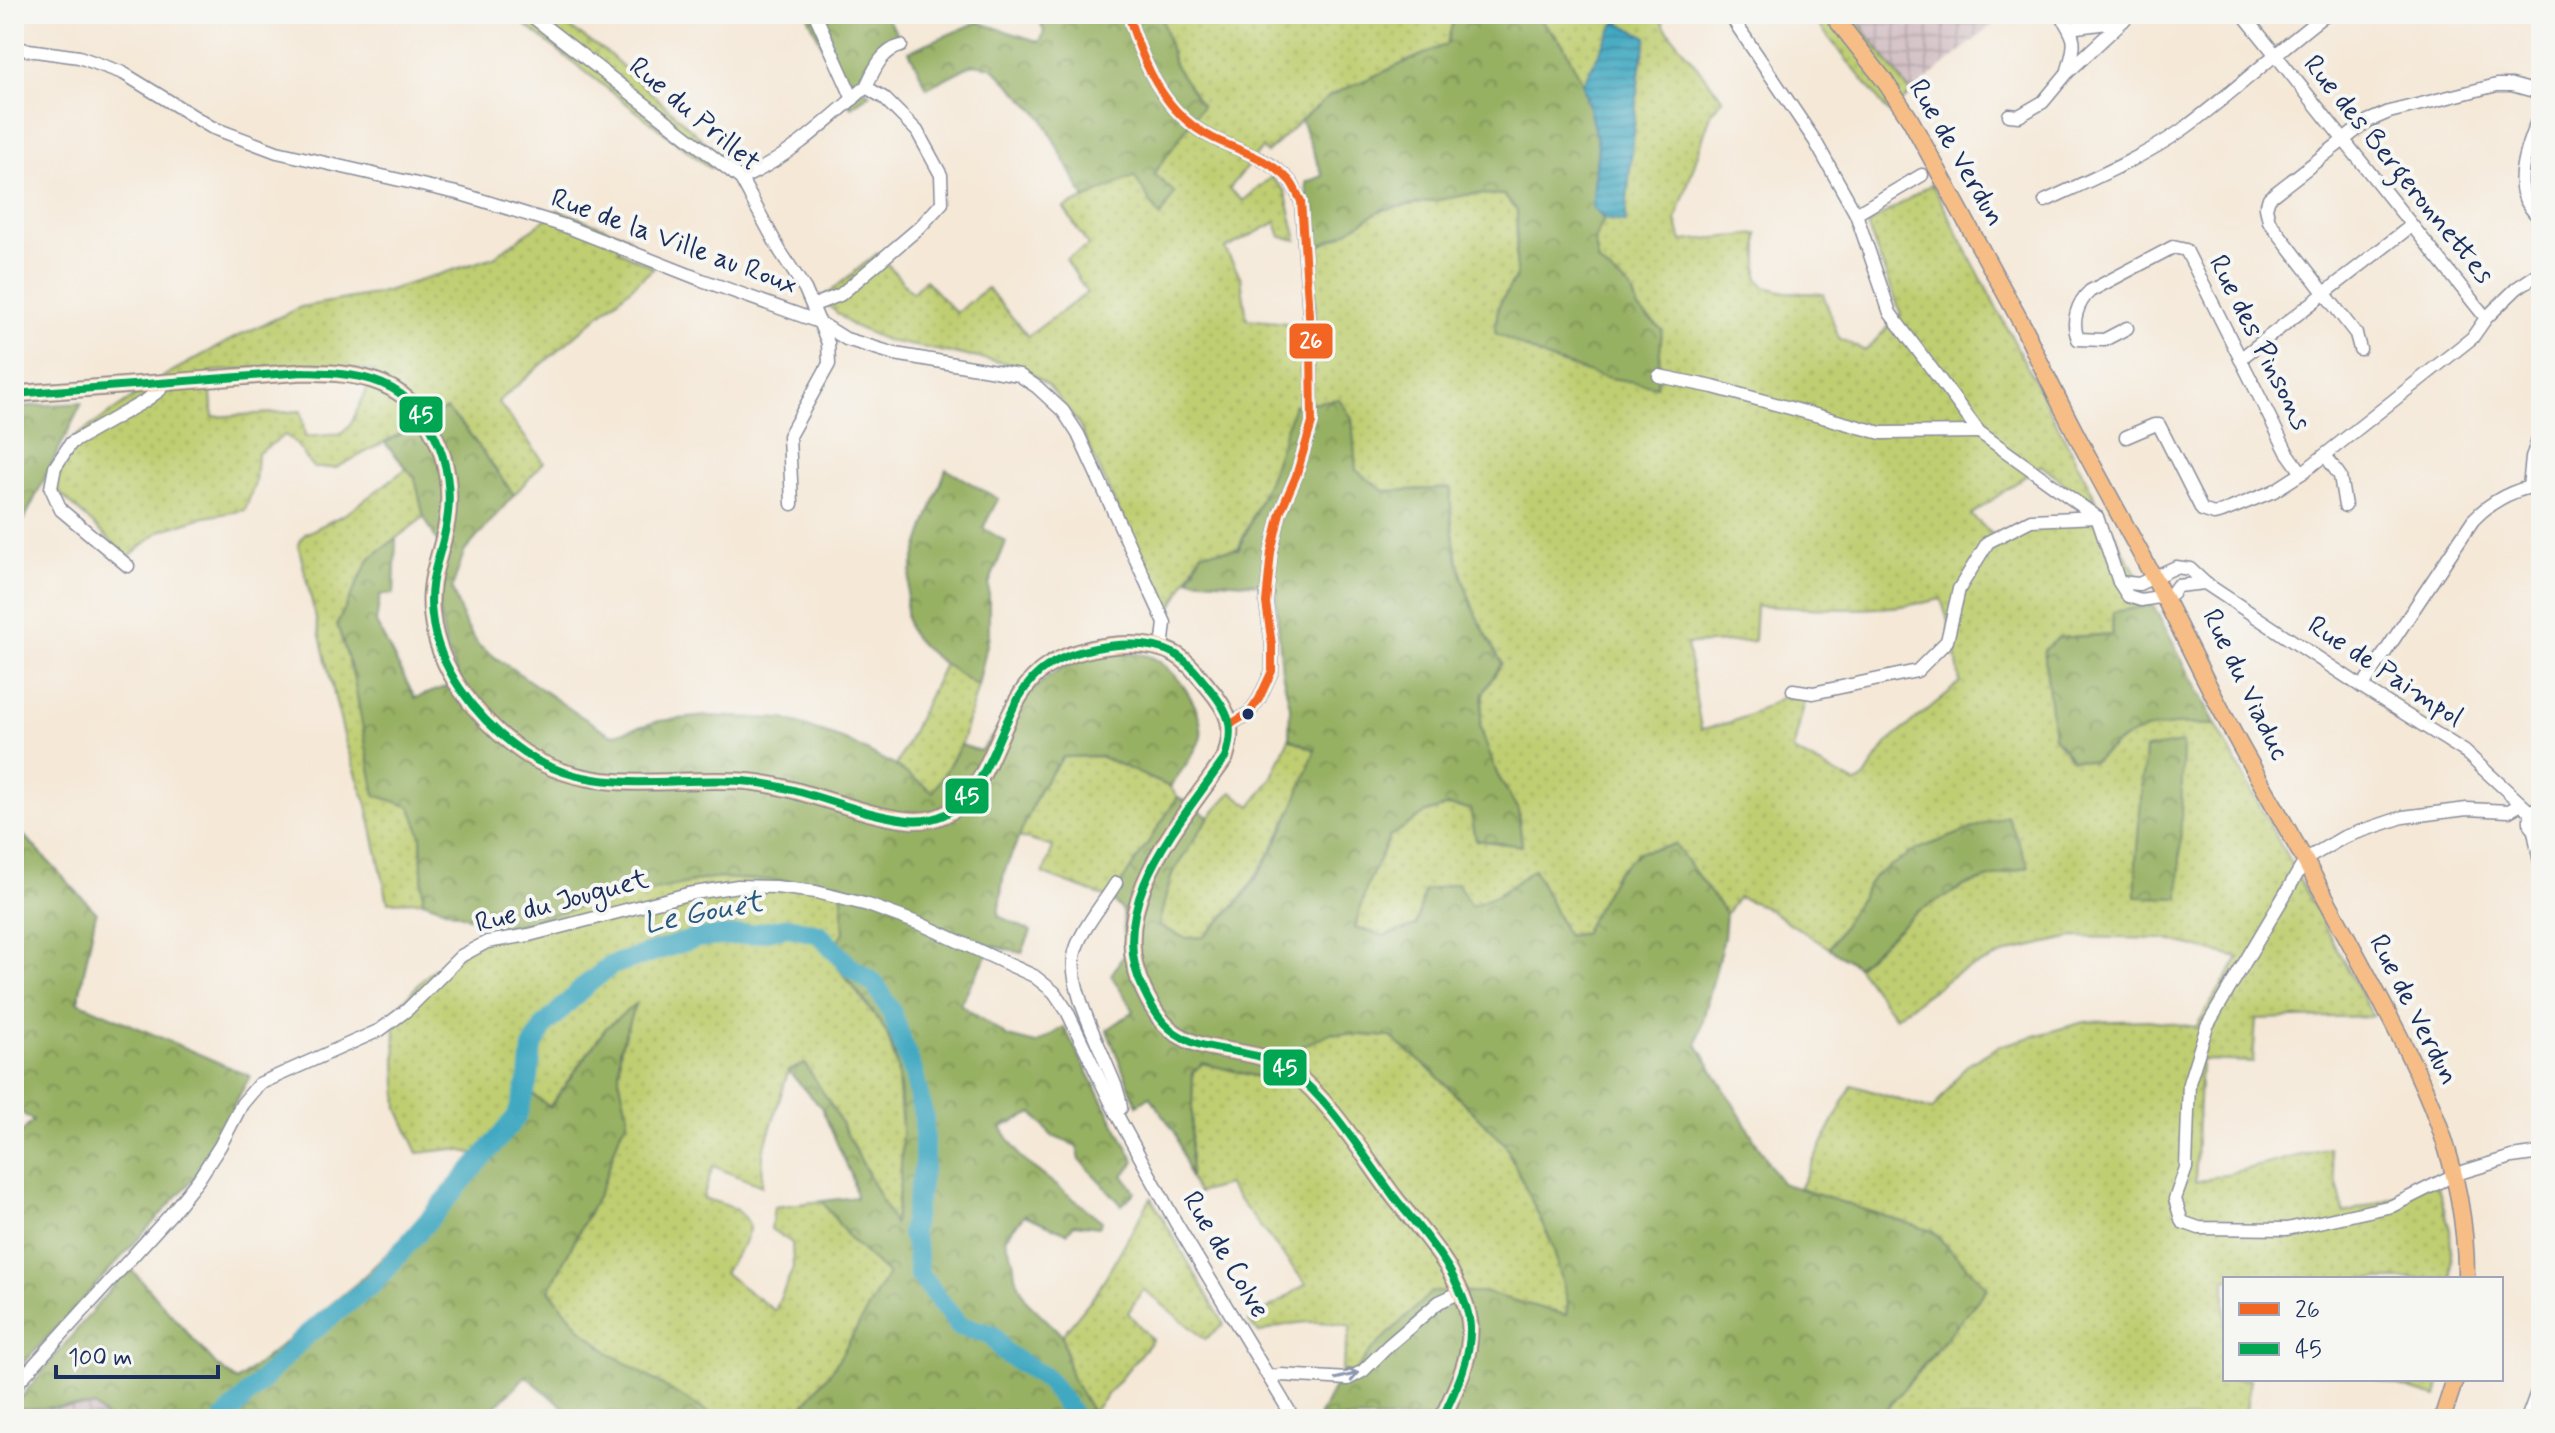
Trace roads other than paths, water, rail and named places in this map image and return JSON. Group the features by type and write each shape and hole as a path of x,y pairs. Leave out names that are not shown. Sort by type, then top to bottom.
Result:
{"main road":[{"name":"Rue de Verdun","path":"1832,14 1910,119 2023,326 2055,377 2167,594"},
{"path":"14,394 303,372 338,373 375,381 414,406 432,428 449,473 447,525 435,561 431,586 431,615 441,655 474,706 517,748 547,765 578,776 646,784 750,782 801,790 889,817 913,821 934,818 954,809 971,792 997,747 1015,701 1034,676 1049,665 1106,647 1138,644 1162,649 1187,663 1213,693 1231,724 1231,739 1225,758 1151,866 1139,895 1133,927 1133,952 1139,982 1153,1010 1183,1039 1270,1059 1291,1071 1333,1115 1448,1267 1467,1308 1470,1328 1463,1374 1442,1419"},
{"name":"Rue du Viaduc","path":"2167,594 2199,669 2263,782"},
{"name":"Rue de Verdun","path":"2263,782 2411,1056 2436,1112 2456,1174 2466,1277"},
{"path":"2442,1419 2454,1381"}],"street":[{"name":"Rue du Prillet","path":"529,14 741,179 814,305 828,343 829,364 789,436 792,504"},
{"path":"815,14 853,99"},
{"path":"1128,14 1146,67 1191,125 1259,158 1290,180 1301,201 1311,332 1312,423 1296,476 1280,513 1271,552 1266,603 1272,671 1249,713 1231,724"},
{"path":"1732,14 1815,141 1856,214 1890,313 1979,432 2097,517 2119,582 2128,596 2141,600 2167,594 2177,586 2205,583"},
{"path":"2060,14 2074,37 2074,51 2067,73"},
{"name":"Rue des Bergeronnettes","path":"2243,14 2486,318"},
{"path":"2045,201 2105,173 2181,131 2326,14"},
{"path":"2069,28 2125,16"},
{"path":"2009,115 2019,116 2043,102 2067,73 2125,16"},
{"path":"741,179 760,171 788,152 853,99 866,87 878,63 890,49 901,46"},
{"name":"Rue de la Ville au Roux","path":"14,48 79,57 123,73 211,127 277,152 380,174 526,213 819,322 846,339 895,354 1019,375 1063,411 1078,434 1165,623 1162,649"},
{"path":"2360,349 2356,334 2269,221 2266,208 2269,198 2368,121 2389,112 2487,87 2512,85 2541,93"},
{"path":"814,305 840,295 920,227 942,203 941,175 917,131 884,98 866,87"},
{"path":"2540,117 2528,146 2522,180 2523,195 2541,220"},
{"path":"1856,214 1922,175"},
{"path":"2240,359 2411,226"},
{"name":"Rue des Pinsons","path":"2127,328 2104,340 2078,339 2074,330 2081,299 2090,291 2173,247 2186,250 2287,452 2302,473"},
{"path":"2126,437 2159,425 2202,510 2214,514 2274,491 2302,473 2472,338 2486,318 2517,288 2541,272"},
{"path":"1659,376 1713,387 1881,433 1979,432"},
{"path":"128,566 61,510 51,488 55,467 71,443 145,401 160,390 164,382"},
{"path":"2362,687 2473,520 2500,498 2535,486 2532,458 2541,429"},
{"path":"2325,455 2340,476 2345,506"},
{"path":"1793,690 1813,693 1917,671 1947,641 1959,589 1988,542 2031,520 2097,517"},
{"name":"Rue de Paimpol","path":"2157,575 2176,567 2190,569 2205,583 2464,751 2531,808"},
{"path":"2119,582 2139,584 2157,575"},
{"path":"2541,867 2538,832 2530,822 2531,808 2509,811 2467,809 2403,817 2344,837 2306,859 2207,1026 2189,1083 2186,1168 2175,1199 2182,1222 2199,1228 2287,1229 2392,1206 2456,1174 2512,1157 2541,1153"},
{"path":"1116,883 1079,941 1074,956 1074,975 1090,1024 1120,1093 1121,1108 1116,1113"},
{"name":"Rue du Jouguet","path":"14,1387 83,1313 198,1180 242,1104 259,1084 380,1030 407,1010 461,956 487,942 529,935 688,894 738,886 816,892 868,905 923,925 1034,976 1054,992 1067,1011 1116,1113"},
{"name":"Rue de Colve","path":"1116,1113 1183,1235 1294,1419"},
{"path":"1270,1377 1348,1379 1363,1371 1439,1302 1461,1292"},
{"path":"2527,1419 2541,1381"}],"water":[{"path":"1616,21 1647,37 1639,75 1625,222 1604,219 1592,207 1598,145 1583,84"}],"waterway":[{"name":"Le Gouët","path":"224,1419 305,1336 374,1283 489,1150 517,1116 529,1077 532,1048 544,1026 586,985 612,965 697,938 751,934 788,927 819,934 849,966 875,984 891,1011 914,1074 924,1118 924,1164 911,1234 916,1246 919,1274 959,1326 991,1334 1005,1353 1047,1379 1076,1419"}]}
